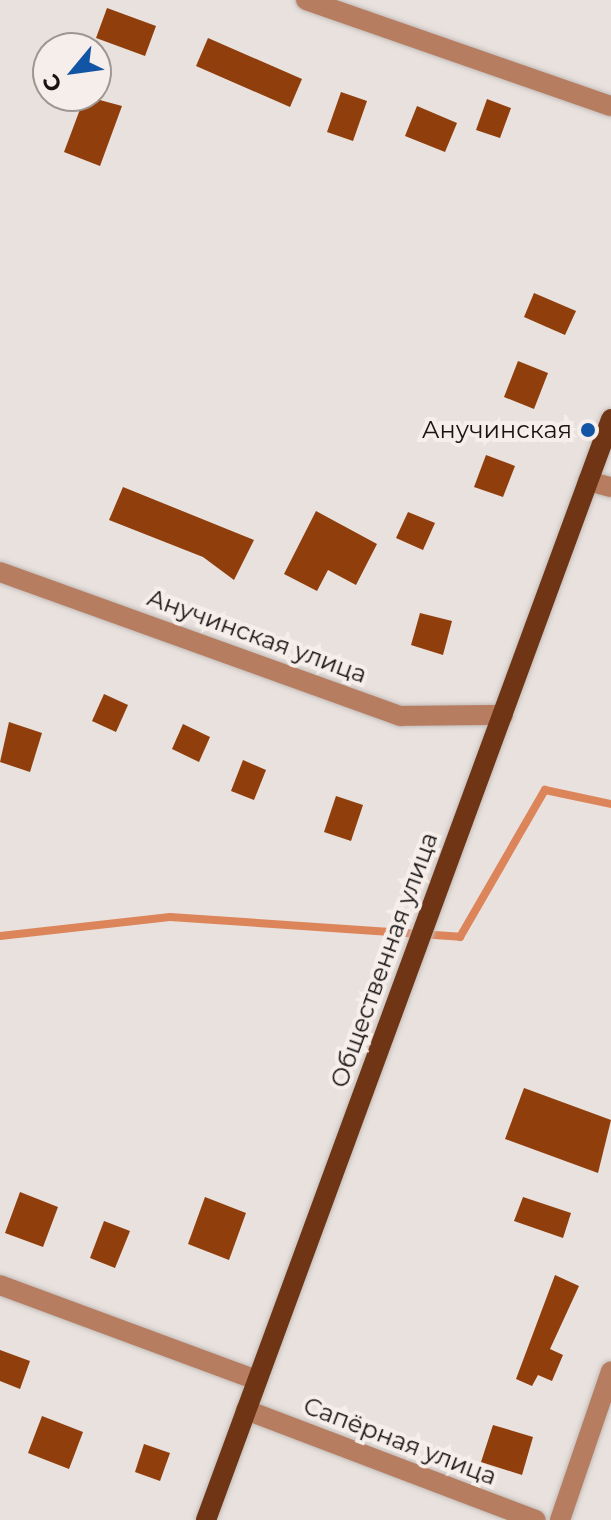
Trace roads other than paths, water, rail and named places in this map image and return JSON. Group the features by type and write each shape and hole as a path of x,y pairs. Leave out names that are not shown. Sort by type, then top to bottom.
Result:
{"main road":[{"name":"Общественная улица","path":"206,1520 611,419"}],"street":[{"path":"306,0 611,106"},
{"path":"588,481 611,487"},
{"name":"Анучинская улица","path":"0,572 401,716 503,715"},
{"path":"0,1285 257,1380"},
{"path":"560,1520 611,1371"},
{"name":"Сапёрная улица","path":"246,1410 536,1520"}],"waterway":[{"path":"0,936 170,917 460,937 545,790 611,804"}],"place":[{"name":"Анучинская","path":"588,430"}]}
